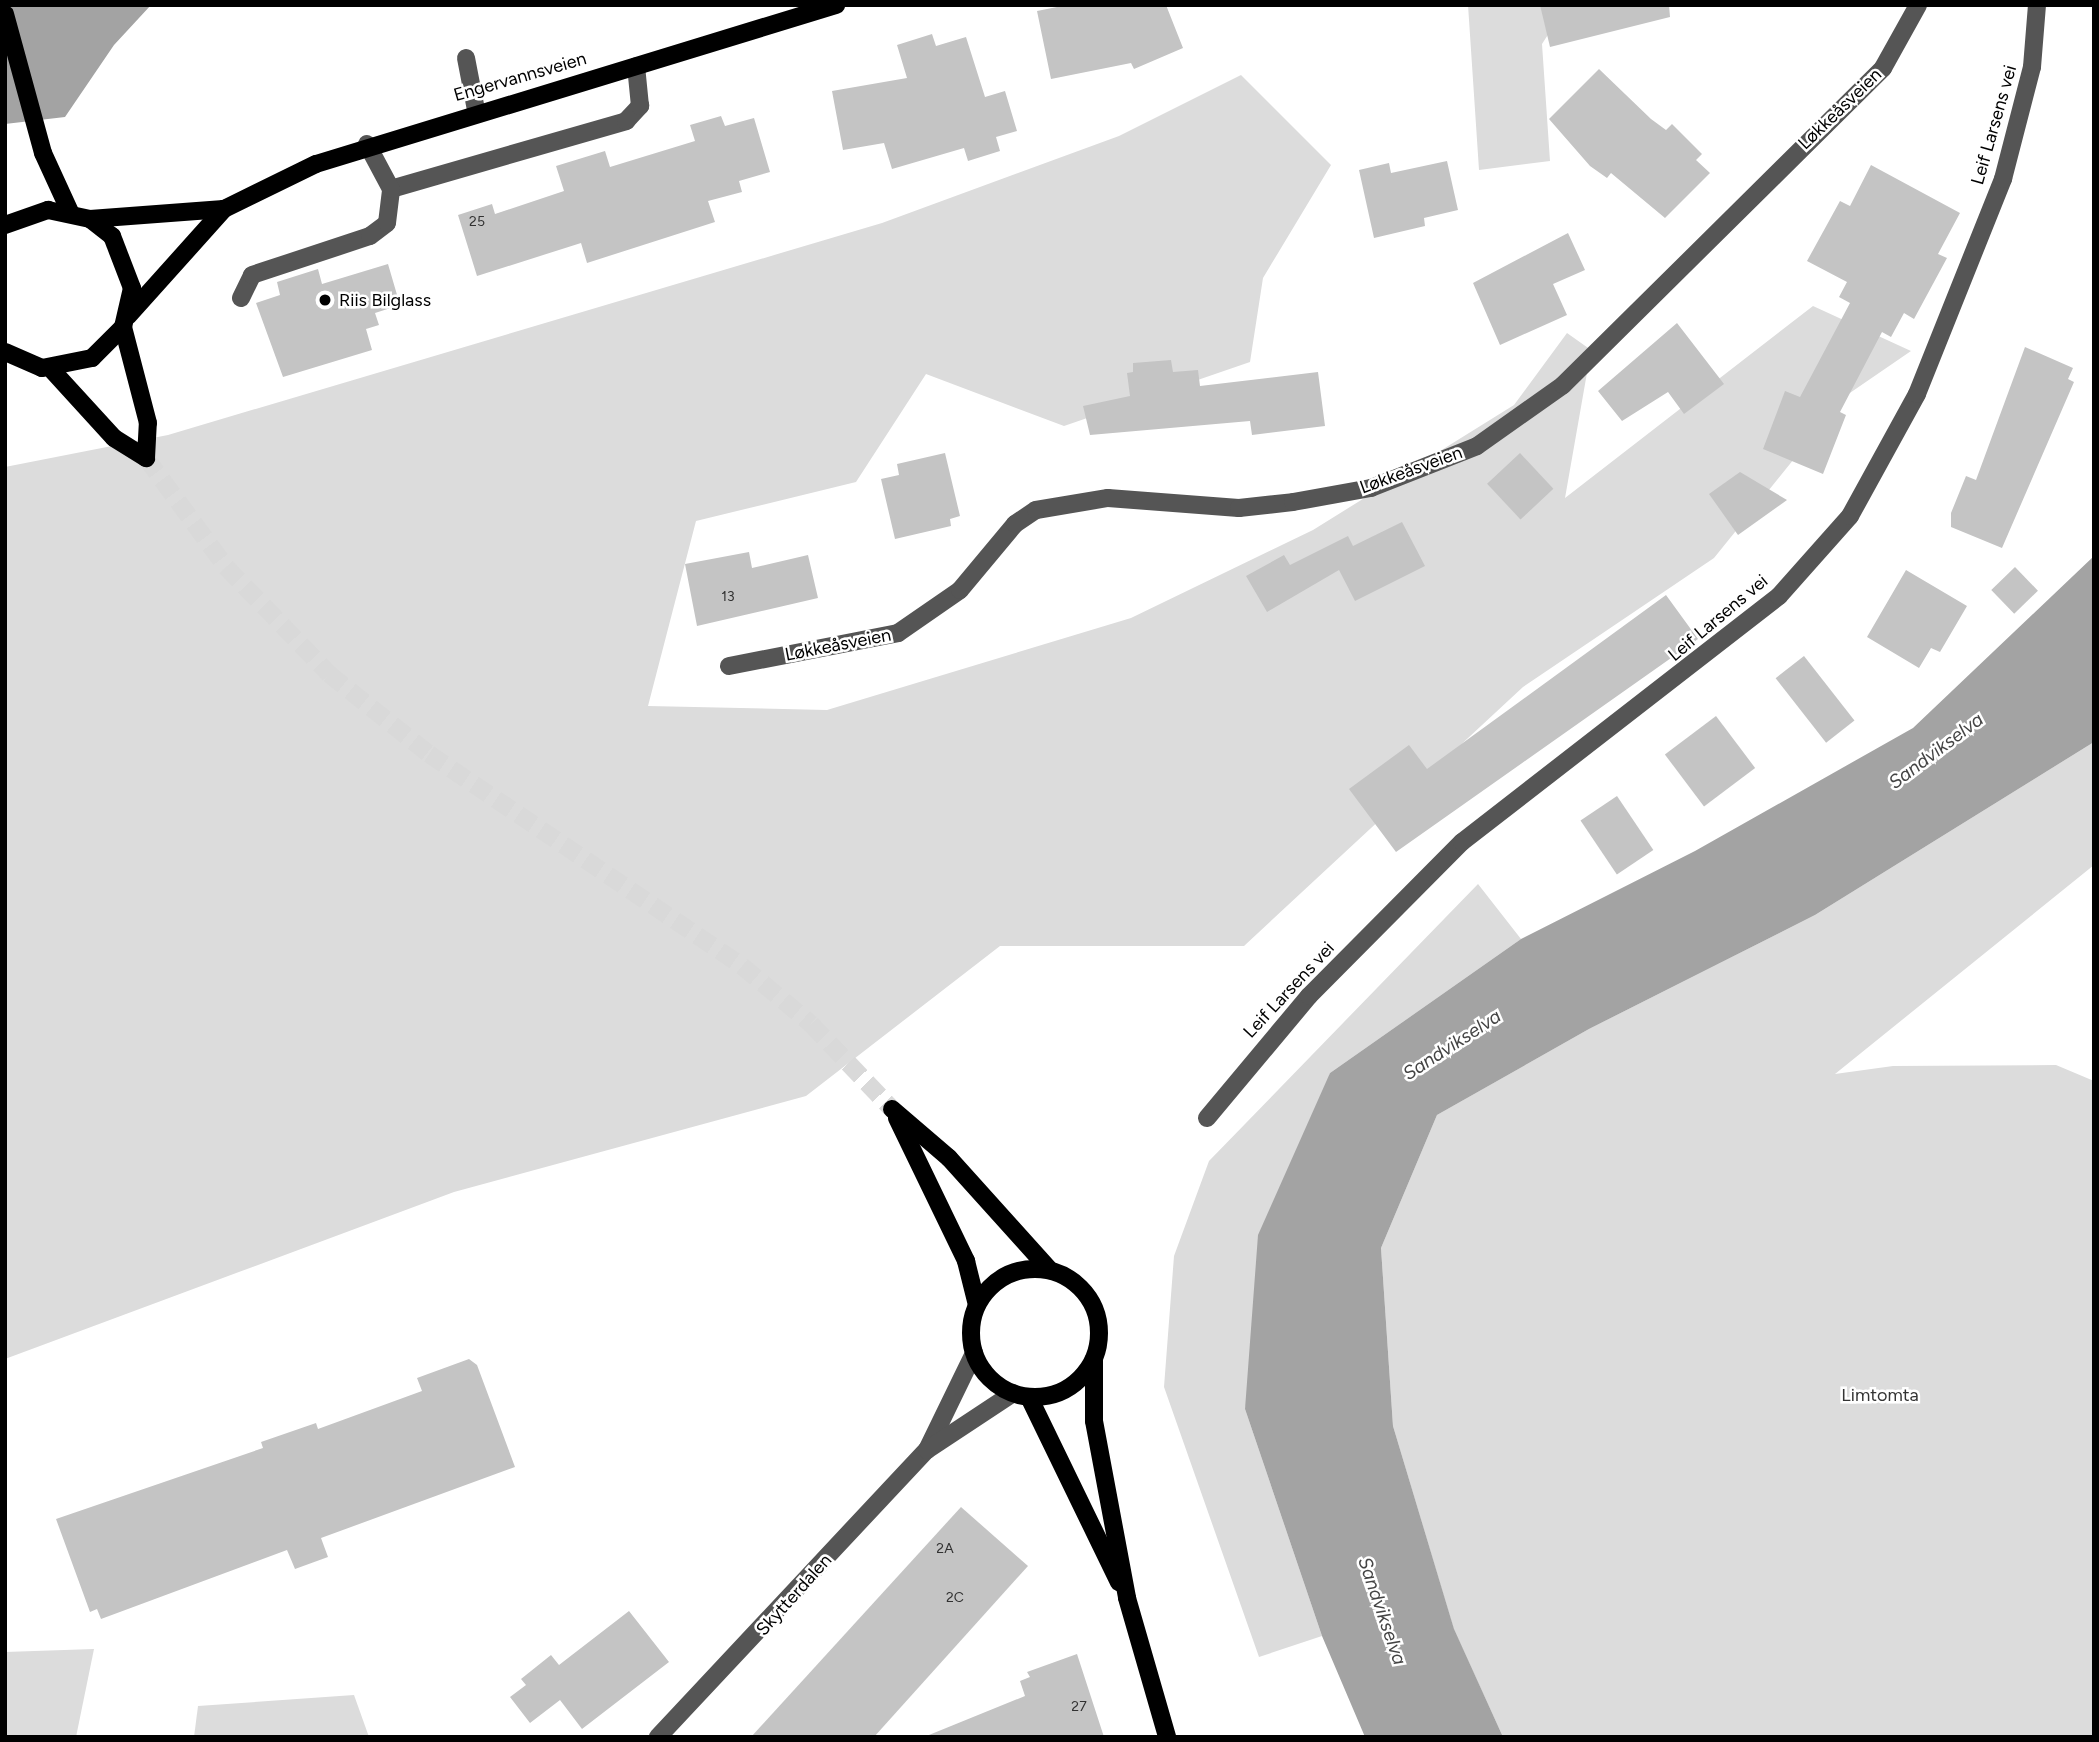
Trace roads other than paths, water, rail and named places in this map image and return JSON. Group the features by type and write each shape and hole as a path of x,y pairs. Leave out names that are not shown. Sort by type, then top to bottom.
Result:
{"main road":[{"name":"Engervannsveien","path":"90,219 224,209 367,144 836,5"},
{"path":"5,14 43,153 70,212"},
{"name":"Engervannsveien","path":"46,369 92,358 224,209"},
{"path":"5,226 28,214 70,212 90,219 112,236 127,261 132,288 125,321 148,423 146,458 114,438 46,369 5,352"},
{"path":"5,372 46,369"},
{"path":"1094,1359 1061,1392 1021,1395 990,1379 974,1353 977,1305 966,1261 892,1109 949,1157 1050,1270 1080,1286 1093,1305 1100,1339 1094,1359 1094,1421 1127,1598 1167,1737"},
{"path":"977,1305 1008,1275 1050,1270"},
{"path":"1021,1395 1127,1598"}],"street":[{"name":"Løkkeåsveien","path":"729,666 898,633 960,590 1015,524 1036,510 1108,498 1239,509 1293,502 1371,488 1477,446 1563,385 1883,68 1918,5"},
{"name":"Leif Larsens vei","path":"1207,1118 1308,996 1462,842 1779,596 1850,516 1917,394 2003,179 2032,67 2037,5"},
{"path":"466,58 477,110"},
{"path":"391,189 626,121 640,106 636,66"},
{"path":"241,298 252,275 370,236 387,223 391,189 367,144"},
{"name":"Skytterdalen","path":"927,1450 974,1353"},
{"name":"Skytterdalen","path":"658,1737 927,1450 1021,1395"}],"water":[{"path":"5,5 151,5 114,45 65,117 5,124"},
{"name":"Sandvikselva","path":"2094,556 2094,742 1815,915 1589,1029 1437,1115 1381,1248 1393,1426 1454,1629 1503,1737 1365,1737 1322,1636 1245,1409 1258,1235 1330,1073 1521,939 1695,851 1913,728"}],"tunnel":[{"path":"146,458 226,567 329,674 429,754 742,966 811,1024 892,1109"}],"place":[{"name":"Riis Bilglass","path":"325,300"}],"park label":[{"name":"Limtomta","path":"1880,1395"}]}
